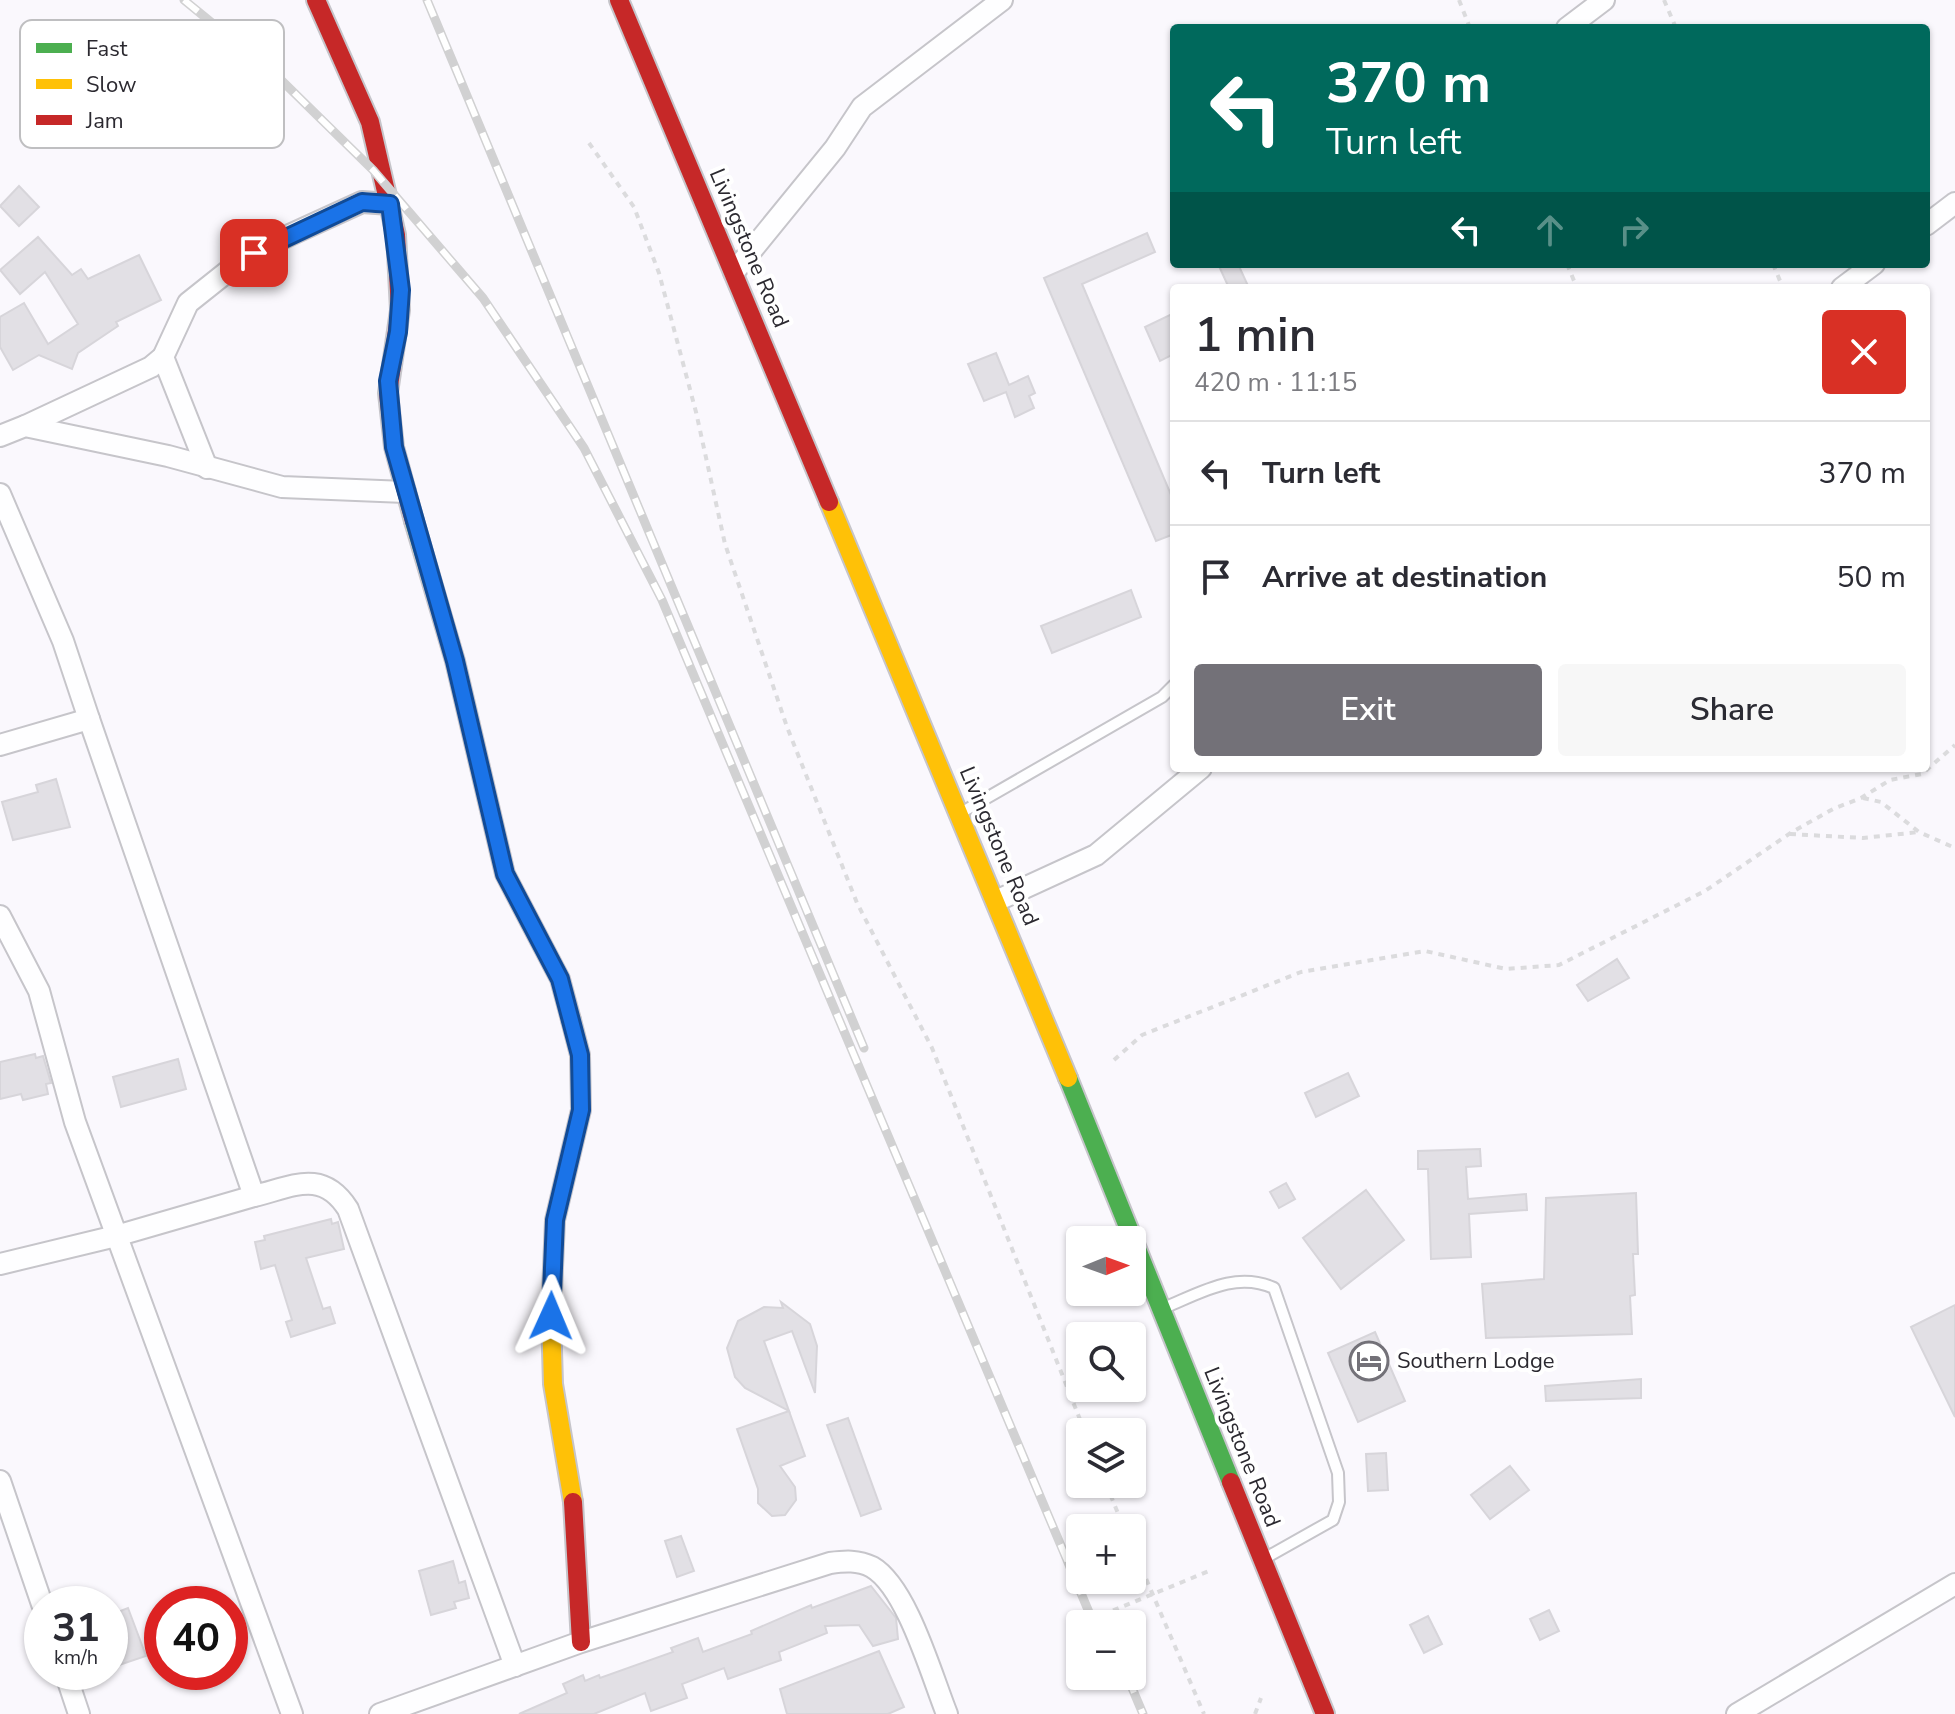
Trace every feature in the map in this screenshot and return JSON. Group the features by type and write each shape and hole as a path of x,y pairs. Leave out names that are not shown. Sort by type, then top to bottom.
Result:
{"main road":[{"path":"316,0 370,122 390,204 401,290 388,393 405,492 455,661 505,874 560,979 580,1055 581,1110 555,1220 551,1316 553,1384 573,1495 581,1642"},
{"name":"Livingstone Road","path":"619,0 996,901 1325,1714"}],"street":[{"path":"734,272 835,148 862,107 1002,0"},
{"path":"1572,24 1604,0"},
{"path":"0,436 141,374 163,357 188,303 237,264 270,244 362,202 390,204"},
{"path":"1930,222 1955,203"},
{"path":"1847,284 1869,268"},
{"path":"163,357 207,468"},
{"path":"25,426 168,456 282,487 405,492"},
{"path":"0,494 63,641 254,1196"},
{"path":"0,745 89,719"},
{"path":"996,901 1096,855 1196,772"},
{"path":"0,916 39,991 75,1122 195,1442 292,1714"},
{"path":"0,1264 116,1236 254,1196 315,1183 332,1188 348,1209 515,1666"},
{"path":"0,1481 36,1586"},
{"path":"380,1714 581,1642 830,1563 860,1562 886,1579 897,1597 947,1714"},
{"path":"1737,1714 1955,1584"},
{"path":"71,1690 79,1714"}],"lane":[{"path":"959,814 1162,697 1170,689"},
{"path":"1161,1310 1224,1282 1260,1282 1274,1288 1338,1473 1339,1502 1333,1520 1262,1560"}],"path":[{"path":"1459,0 1468,24"},
{"path":"1664,0 1674,24"},
{"path":"589,143 634,207 659,273 696,412 725,544 787,727 857,903 932,1048 1079,1418"},
{"path":"1930,767 1955,745"},
{"path":"1114,1060 1142,1035 1301,972 1425,951 1506,969 1559,965 1705,891 1788,834 1833,809 1861,798 1890,780 1924,772"},
{"path":"1861,798 1881,802 1919,832 1955,848"},
{"path":"1788,834 1863,838 1919,832"},
{"path":"1114,1610 1209,1571"},
{"path":"1146,1578 1204,1714"},
{"path":"1255,1714 1261,1698"}],"building":[{"path":"19,186 39,207 19,226 0,206"},
{"path":"1147,233 1155,252 1082,284 1170,493 1170,536 1156,541 1044,278"},
{"path":"38,237 72,275 81,269 88,279 139,255 161,300 116,322 118,326 78,353 72,369 39,355 13,370 0,347 0,317 24,303 48,344 78,324 45,272 20,294 0,270"},
{"path":"1220,268 1240,268 1247,284 1227,284"},
{"path":"1170,315 1170,356 1160,361 1145,327"},
{"path":"996,353 1009,385 1028,376 1035,393 1029,396 1034,408 1015,417 1006,392 984,401 968,364"},
{"path":"1131,590 1141,617 1052,653 1041,626"},
{"path":"56,779 70,827 13,840 2,802 38,792 36,785"},
{"path":"1617,959 1629,978 1588,1001 1577,985"},
{"path":"35,1054 36,1058 43,1056 51,1083 46,1084 48,1094 23,1100 21,1094 0,1099 0,1062"},
{"path":"178,1059 186,1089 121,1107 113,1077"},
{"path":"1348,1073 1359,1096 1316,1117 1305,1093"},
{"path":"1480,1149 1481,1166 1466,1167 1468,1199 1526,1194 1527,1210 1469,1214 1471,1257 1431,1259 1428,1169 1418,1169 1418,1151"},
{"path":"1286,1183 1295,1199 1279,1208 1270,1192"},
{"path":"1366,1190 1404,1240 1341,1289 1303,1238"},
{"path":"1636,1193 1638,1254 1633,1254 1635,1295 1630,1296 1632,1334 1486,1338 1482,1284 1544,1279 1546,1198"},
{"path":"331,1219 332,1224 338,1222 344,1249 306,1258 323,1309 330,1307 335,1323 291,1337 286,1322 292,1320 275,1265 261,1269 255,1242 265,1240 264,1236"},
{"path":"781,1302 810,1324 817,1346 815,1393 792,1331 764,1341 789,1411 745,1388 735,1377 727,1348 738,1321 764,1307 783,1308"},
{"path":"1955,1305 1955,1417 1911,1327"},
{"path":"1375,1332 1405,1401 1358,1422 1328,1353"},
{"path":"1641,1379 1641,1398 1546,1401 1545,1386"},
{"path":"789,1411 805,1456 780,1466 795,1487 796,1500 785,1515 772,1516 758,1503 758,1489 737,1429"},
{"path":"848,1418 881,1509 861,1516 827,1425"},
{"path":"1386,1453 1388,1490 1368,1491 1366,1454"},
{"path":"1510,1466 1529,1490 1490,1519 1471,1495"},
{"path":"681,1536 694,1571 677,1577 665,1541"},
{"path":"453,1561 459,1583 465,1581 469,1598 454,1602 456,1608 431,1615 419,1571"},
{"path":"871,1586 896,1618 898,1639 873,1646 859,1625 825,1626 827,1633 779,1652 781,1660 728,1679 724,1668 682,1684 687,1698 651,1711 645,1693 594,1714 519,1714 567,1693 563,1684 583,1675 585,1681 599,1675 600,1678 673,1652 671,1648 698,1638 703,1652 752,1634 751,1631 811,1605 812,1608"},
{"path":"128,1608 144,1651 144,1657 128,1662"},
{"path":"1549,1610 1559,1631 1540,1640 1530,1619"},
{"path":"1428,1616 1442,1644 1424,1653 1410,1625"},
{"path":"879,1651 904,1707 888,1714 787,1714 780,1689"}],"railway":[{"path":"184,0 208,20"},
{"path":"427,0 864,1048"},
{"path":"284,83 373,170 483,298 584,448 662,600 1088,1610"},
{"path":"1133,1690 1143,1714"}],"traffic: fast":[{"path":"414,521 455,661 505,874 560,979 571,1020"},
{"path":"1068,1078 1231,1482"}],"traffic: slow":[{"path":"829,502 1068,1078"},
{"path":"571,1020 580,1055 581,1110 555,1220 551,1316 553,1384 573,1502"}],"traffic: jam":[{"path":"316,0 370,122 396,235 400,310 388,393 394,447 414,521"},
{"path":"619,0 829,502"},
{"path":"1231,1482 1325,1714"},
{"path":"573,1502 581,1642"}],"place":[{"name":"Southern Lodge","path":"1369,1361"}],"route":[{"path":"254,253 362,202 390,204 401,290 398,332 388,381 394,447 477,745 494,835 505,874 560,979 580,1055 583,1086 581,1110 555,1220 551,1316"}]}
